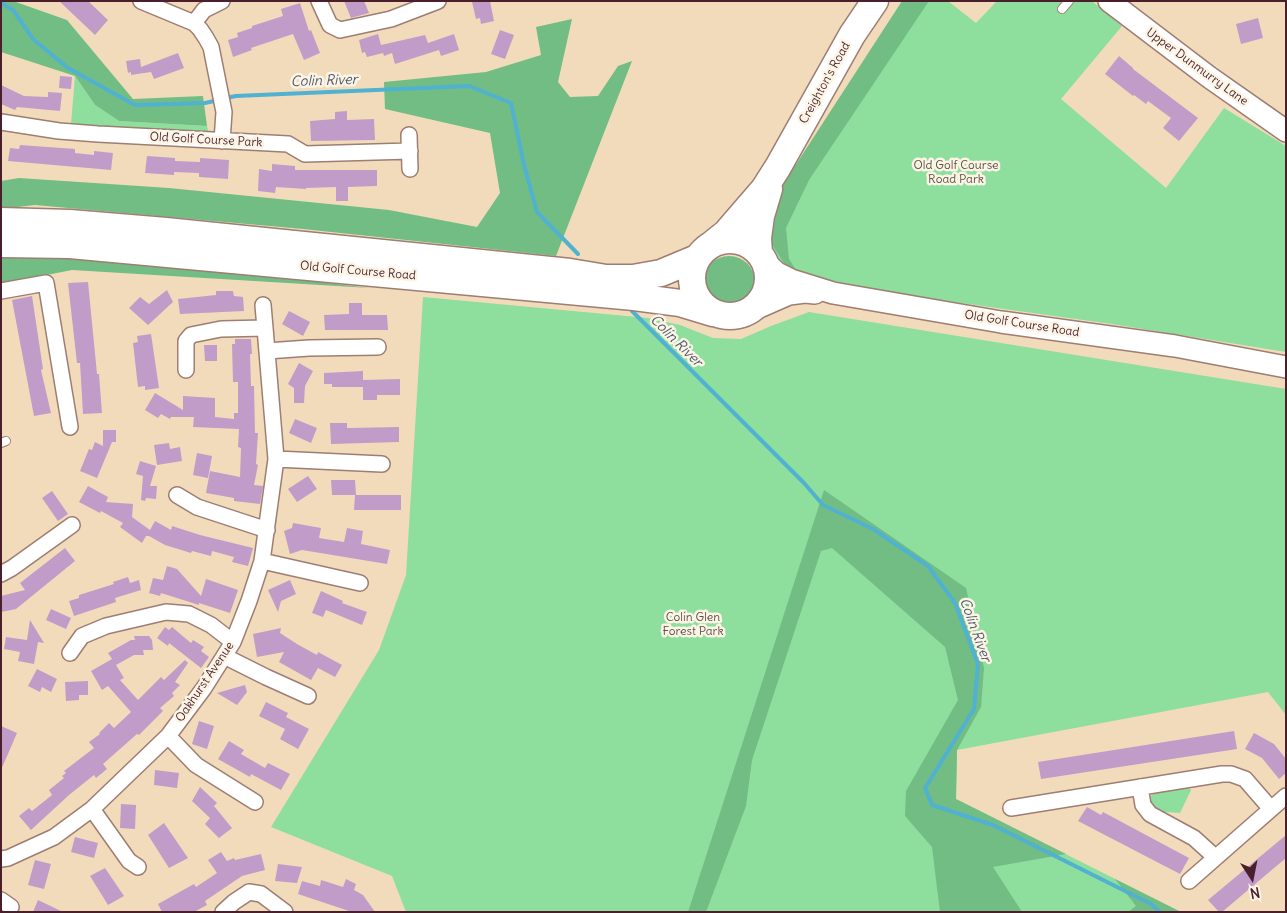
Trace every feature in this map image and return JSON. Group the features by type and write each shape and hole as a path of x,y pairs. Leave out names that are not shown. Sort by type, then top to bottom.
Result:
{"highway":[{"name":"Creighton's Road","path":"705,250 726,233 746,211 778,167 852,34 875,1"},
{"name":"Creighton's Road","path":"762,258 758,238 761,216 778,167"},
{"name":"Old Golf Course Road","path":"1,221 70,223 166,231 570,272 629,270 665,264 705,250"},
{"path":"732,240 752,246 762,258 768,278 765,295 758,305 748,312 724,317 713,313 703,306 696,297 692,286 692,274 705,250 721,241 732,240"},
{"name":"Old Golf Course Road","path":"1,244 70,245 634,297 680,303 713,313"}],"street":[{"path":"141,1 194,23 200,28 211,47 218,81 224,117 222,140"},
{"path":"194,23 204,10 222,1"},
{"path":"319,1 330,25 340,30 391,19 438,1"},
{"name":"Upper Dunmurry Lane","path":"1122,5 1209,77 1286,131"},
{"name":"Old Golf Course Park","path":"1,122 16,126 78,133 288,144 305,154 410,151"},
{"path":"409,135 410,169"},
{"name":"Old Golf Course Road","path":"762,258 777,273 791,280 833,293 1001,322 1174,346 1286,367"},
{"path":"1,292 46,283 70,427"},
{"path":"748,312 789,294 805,292 833,293"},
{"name":"Oakhurst Avenue","path":"1,859 8,858 54,837 92,809 168,736 204,688 233,642 262,561 276,459 263,305"},
{"path":"186,370 186,341 191,335 221,329 265,328"},
{"path":"267,357 309,348 378,347"},
{"path":"276,459 382,464"},
{"path":"177,495 197,507 267,530"},
{"path":"1,574 72,524"},
{"path":"262,561 360,583"},
{"path":"70,653 82,636 106,626 166,612 189,614 211,625 233,642"},
{"path":"224,656 308,696"},
{"path":"168,736 196,765 255,802"},
{"path":"1011,808 1231,774 1245,779 1271,809"},
{"path":"1140,787 1143,804 1150,814 1194,838 1215,857"},
{"path":"1189,881 1286,796"},
{"path":"92,809 129,860 138,867"},
{"path":"223,912 249,892 261,894 285,912"}],"lane":[{"path":"1062,9 1069,1"}],"green space":[{"path":"1,1 13,1 67,20 133,99 203,96 207,126 119,121 95,105 75,76 1,52"},
{"path":"902,1 929,1 809,180 786,228 789,259 796,270 787,268 771,243 780,189"},
{"name":"Old Golf Course Road Park","path":"928,1 948,1 976,23 997,1 1092,1 1122,26 1061,99 1166,188 1224,108 1286,146 1286,352 1112,324 817,283 784,271 767,244 780,189"},
{"path":"572,19 558,82 570,97 598,96 618,66 632,61 556,256 303,229 35,205 1,209 1,181 19,178 169,188 389,210 477,227 500,193 490,133 385,109 384,82 486,72 541,55 536,27"},
{"path":"75,76 95,105 119,121 207,126 209,134 71,124"},
{"path":"1,254 103,257 370,288 72,270 1,284"},
{"path":"729,256 739,258 747,264 753,272 755,282 753,292 747,300 739,306 729,308 719,306 711,300 705,292 703,282 705,272 711,264 719,258"},
{"name":"Colin Glen Forest Park","path":"423,297 648,318 680,325 713,338 741,339 809,312 1286,389 1286,715 1268,692 957,750 956,799 1181,912 406,912 392,876 271,827 379,650 406,575"},
{"path":"824,490 966,588 984,668 981,707 957,750 956,799 1066,854 993,867 1022,912 940,912 932,847 905,816 906,791 958,700 945,647 832,548 821,551 752,760 746,806 706,912 688,912"},
{"path":"1186,786 1191,790 1180,813 1166,812 1163,814 1155,809 1150,801 1151,796 1157,791"},
{"path":"1115,879 1181,912 1128,912 1136,906"}],"building":[{"path":"59,1 88,1 108,20 95,35"},
{"path":"344,1 364,1 369,13 351,18"},
{"path":"490,1 494,21 481,24 480,18 476,19 472,2"},
{"path":"300,3 309,31 311,30 320,53 304,60 293,34 251,48 252,50 233,57 228,40 238,37 237,33 252,28 252,26 283,16 281,9"},
{"path":"1258,18 1263,38 1241,44 1236,24"},
{"path":"500,30 514,35 505,59 491,54"},
{"path":"378,34 381,45 425,35 428,43 454,34 459,50 441,56 439,50 395,64 392,53 384,56 383,53 367,57 365,52 362,53 359,40"},
{"path":"178,53 184,68 154,79 151,72 131,75 131,72 128,73 126,61 140,59 141,67"},
{"path":"1119,56 1133,69 1198,118 1179,141 1163,128 1171,118 1148,101 1146,104 1133,96 1105,74"},
{"path":"60,76 72,77 71,89 59,88"},
{"path":"1,85 24,96 48,97 48,92 62,93 60,111 17,107 15,110 1,104"},
{"path":"347,111 347,120 374,119 375,140 311,141 310,121 335,119 335,112"},
{"path":"20,145 75,149 75,153 94,155 94,151 113,153 111,170 8,161 10,148 19,149"},
{"path":"147,156 175,158 175,161 200,162 200,158 229,160 228,179 199,177 199,173 174,172 174,175 145,173"},
{"path":"272,164 295,166 295,170 377,170 377,186 348,187 348,201 336,201 336,187 306,189 276,187 275,193 258,191 259,169 272,171"},
{"path":"88,282 102,413 83,414 80,363 77,363 68,283"},
{"path":"167,290 173,302 148,325 129,308 140,297 149,304"},
{"path":"216,291 233,291 234,296 243,297 244,311 180,314 178,299 216,295"},
{"path":"32,296 43,369 41,370 51,413 34,416 12,300"},
{"path":"349,303 362,303 362,315 387,315 388,330 325,330 324,315 349,314"},
{"path":"289,311 310,322 303,336 282,324"},
{"path":"151,334 159,388 145,390 145,386 138,387 133,343 138,342 137,336"},
{"path":"235,339 251,339 251,386 254,386 255,433 258,433 256,464 258,465 254,485 263,486 260,504 234,501 234,498 206,493 210,471 240,477 241,448 238,447 239,429 193,427 194,417 171,417 170,419 161,414 158,418 145,410 155,393 183,410 183,396 215,398 215,417 234,419 234,413 238,413 238,382 233,382 232,344 235,344"},
{"path":"204,345 217,345 217,361 205,361"},
{"path":"299,363 313,371 305,386 304,403 294,403 294,388 288,384"},
{"path":"363,371 363,387 332,387 332,384 324,384 324,373"},
{"path":"400,379 400,395 377,395 377,400 363,400 363,380"},
{"path":"295,419 317,428 311,443 289,433"},
{"path":"330,423 347,423 347,428 399,427 399,442 331,444"},
{"path":"103,430 116,430 116,442 112,442 97,478 80,471 89,449 92,450 95,442 103,446"},
{"path":"169,443 170,449 180,447 182,461 157,465 154,445"},
{"path":"197,453 212,456 208,478 193,475"},
{"path":"140,461 156,466 150,486 157,486 156,499 146,498 145,501 141,500 143,476 136,474"},
{"path":"308,476 317,489 297,502 288,489"},
{"path":"331,480 355,480 356,495 332,495"},
{"path":"88,486 108,497 106,502 133,504 132,517 150,530 155,521 171,530 172,526 253,548 248,566 232,562 234,557 212,551 211,556 192,551 191,553 165,545 149,536 146,536 142,543 120,527 123,523 79,502"},
{"path":"52,491 68,514 58,521 42,498"},
{"path":"355,495 401,495 401,510 354,510"},
{"path":"293,523 321,528 319,538 344,542 347,528 363,531 361,544 390,550 387,564 302,550 290,554 284,531 292,528"},
{"path":"65,548 75,561 16,609 1,612 1,596 25,590 20,583"},
{"path":"167,566 177,569 201,596 206,579 238,590 230,613 161,593 160,596 149,593 153,578 163,580"},
{"path":"128,577 130,583 139,580 141,590 115,598 116,602 74,616 69,601 79,598 79,595 114,584 113,582"},
{"path":"290,580 296,594 281,601 278,612 268,590"},
{"path":"321,591 343,601 342,603 367,612 362,625 326,610 323,617 312,613"},
{"path":"51,609 71,618 66,629 46,620"},
{"path":"30,620 44,643 38,642 34,664 18,661 20,652 4,649 6,637 27,640"},
{"path":"165,627 169,630 172,627 191,643 193,640 204,647 201,651 209,657 201,668 169,643 168,646 157,638"},
{"path":"281,628 280,633 297,644 317,655 318,652 342,665 335,677 318,668 311,680 279,662 284,652 257,657 253,634"},
{"path":"134,636 149,636 152,640 153,650 143,650 144,655 134,655 116,665 124,678 120,680 138,700 161,677 164,680 185,660 188,663 175,682 180,685 172,693 174,696 160,708 163,711 139,735 137,734 103,764 107,769 96,778 94,775 69,795 31,830 19,816 29,808 32,811 52,795 49,790 64,778 62,776 66,773 64,771 94,748 89,742 100,734 109,723 114,728 131,712 108,686 102,690 91,671 112,659 108,653 131,640 135,640"},
{"path":"37,669 57,679 51,692 42,687 40,692 28,686"},
{"path":"88,681 88,695 79,695 79,700 66,701 65,682"},
{"path":"245,685 247,692 237,705 217,693"},
{"path":"266,702 288,713 286,717 309,729 298,749 280,739 285,729 259,716"},
{"path":"199,721 214,726 207,749 192,744"},
{"path":"1,726 17,733 1,770"},
{"path":"1234,731 1237,749 1041,779 1038,762"},
{"path":"1254,733 1274,744 1286,759 1286,773 1279,779 1262,758 1245,749"},
{"path":"229,741 244,750 241,754 265,768 268,763 290,774 281,790 251,774 250,777 218,759"},
{"path":"155,770 179,773 177,788 154,785"},
{"path":"200,787 217,803 214,806 232,828 219,838 205,824 210,818 192,801"},
{"path":"121,804 136,805 135,829 120,828"},
{"path":"1087,807 1101,815 1103,812 1189,858 1180,874 1078,821"},
{"path":"164,823 188,858 169,868 148,835"},
{"path":"1286,835 1286,858 1222,912 1219,912 1208,900"},
{"path":"75,837 98,843 94,858 71,852"},
{"path":"221,852 227,861 234,858 235,860 261,854 265,870 242,876 205,901 207,905 194,912 162,912 158,904 194,884 196,887 217,873 208,860"},
{"path":"35,860 51,864 44,889 28,885"},
{"path":"278,864 302,867 297,883 275,881"},
{"path":"105,868 124,896 108,905 90,876"},
{"path":"346,879 356,884 354,890 363,895 375,912 352,912 298,894 302,881 320,886 321,880 343,887"},
{"path":"38,900 63,912 33,912"}],"waterway":[{"name":"Colin River","path":"1,3 13,10 33,39 68,68 135,105 205,103 219,100"},
{"name":"Colin River","path":"226,98 236,96 469,86 511,103 524,165 537,212 578,254"},
{"name":"Colin River","path":"632,311 804,483 823,505 873,529 928,566 955,603 978,664 974,709 925,788 932,805 993,825 1151,904 1160,912"}]}
